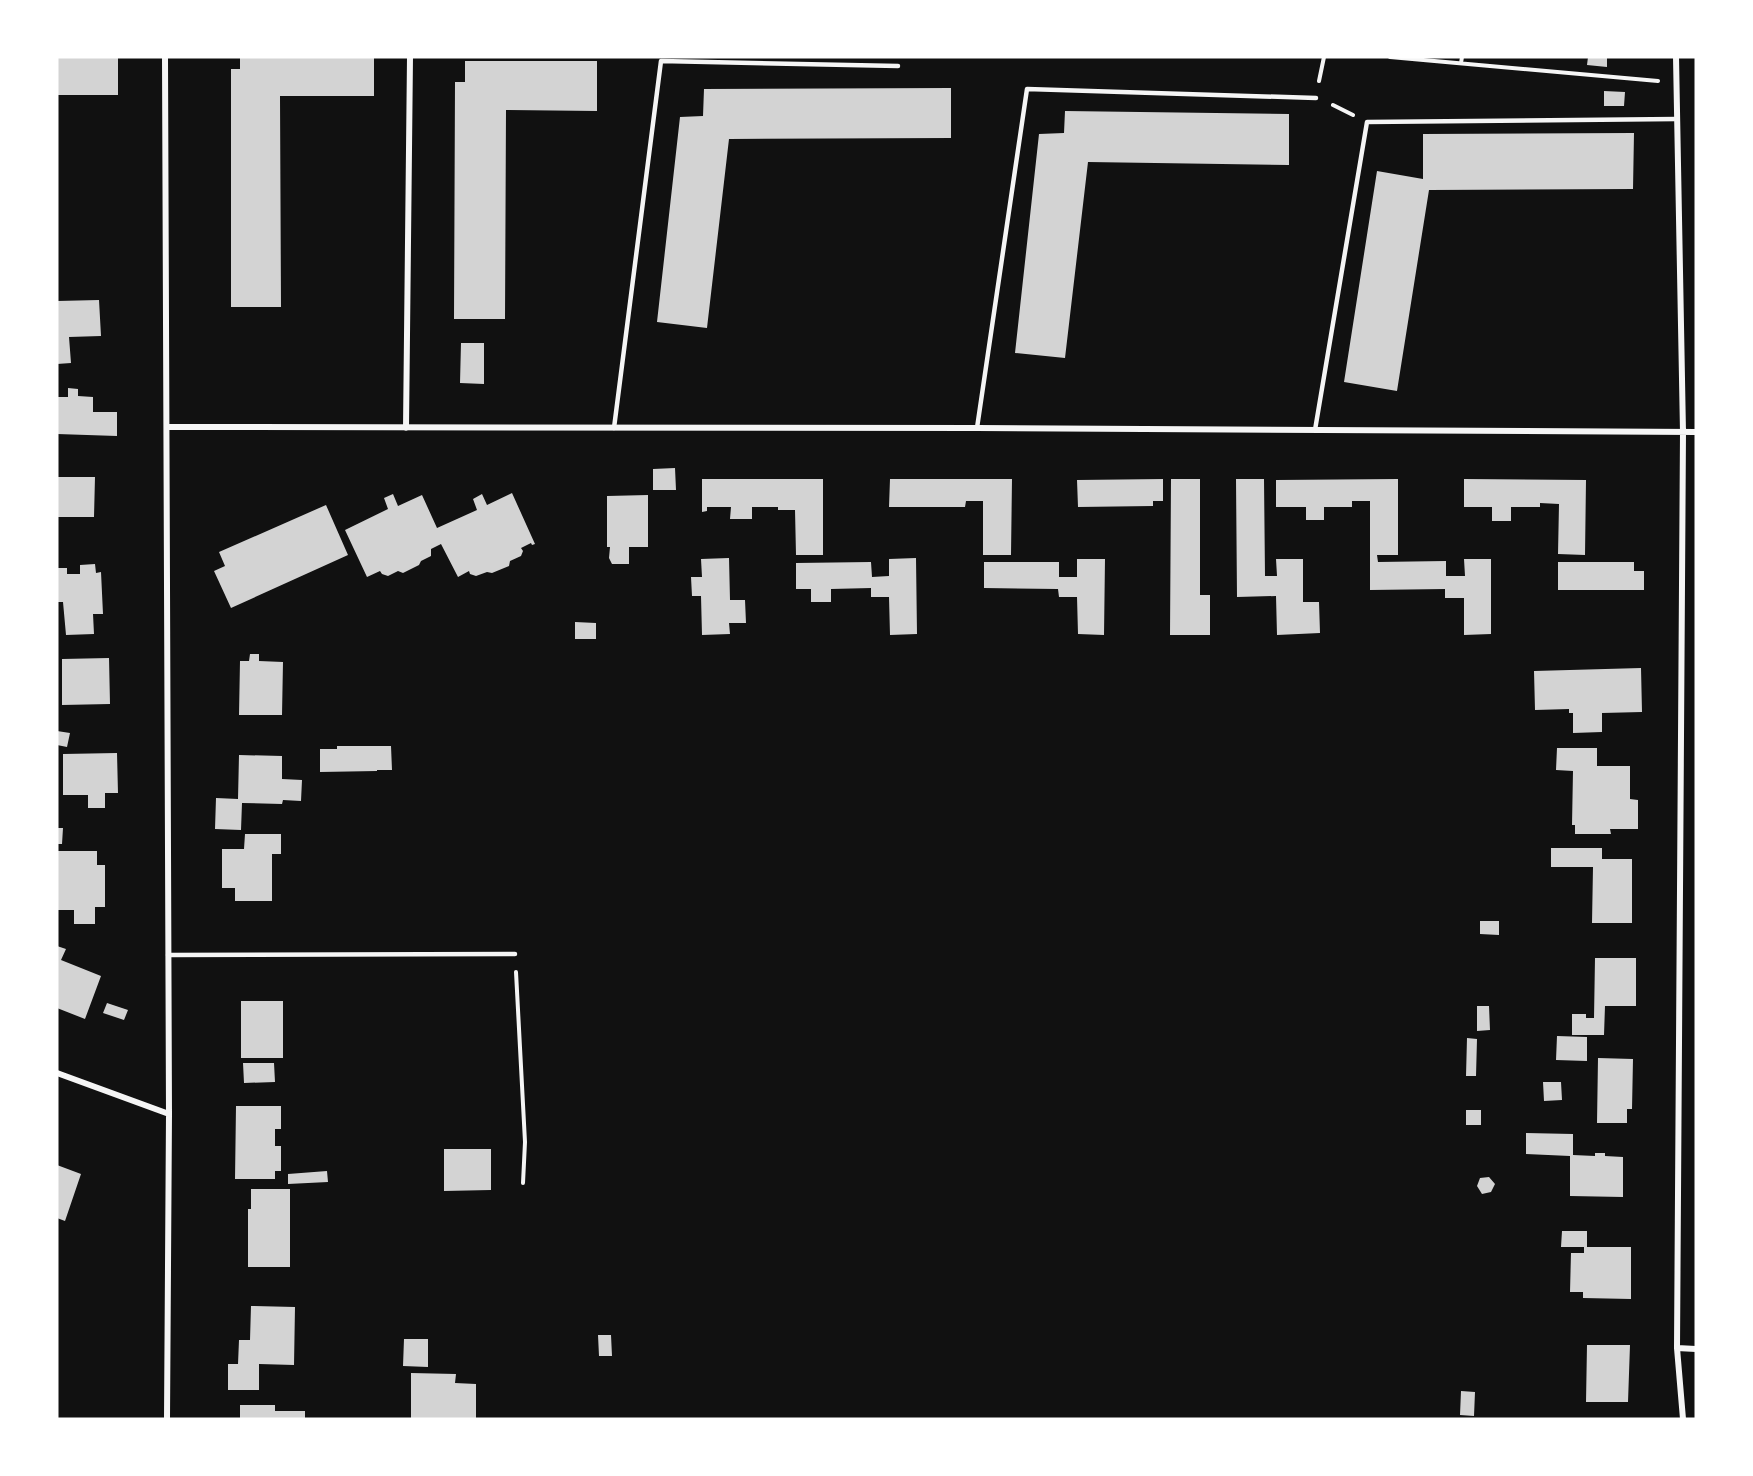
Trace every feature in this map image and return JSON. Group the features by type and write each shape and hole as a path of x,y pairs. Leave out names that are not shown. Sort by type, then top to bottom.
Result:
{"street":[{"path":"165,57 169,1114 167,1419"},
{"path":"406,428 410,57"},
{"path":"1676,57 1683,432 1677,1348 1683,1419"},
{"path":"167,427 1696,432"},
{"path":"57,1073 169,1114"},
{"path":"1677,1348 1696,1349"}],"lane":[{"path":"614,428 659,59 898,66"},
{"path":"977,428 1027,89 1316,98"},
{"path":"1315,430 1367,122 1677,120"},
{"path":"168,955 515,954"}],"path":[{"path":"1324,57 1316,98 1367,122"},
{"path":"1390,57 1676,82"},
{"path":"1461,63 1462,57"},
{"path":"515,954 525,1142 523,1183"}],"building":[{"path":"57,57 118,57 118,95 57,95"},
{"path":"240,57 374,57 374,96 280,96 281,307 231,307 231,69 240,69"},
{"path":"1588,57 1607,57 1607,67 1587,65"},
{"path":"465,61 597,61 597,111 506,110 505,319 454,319 455,82 465,82"},
{"path":"951,88 951,138 729,139 707,328 657,322 680,117 703,116 704,89"},
{"path":"1604,91 1625,92 1624,106 1604,106"},
{"path":"1065,111 1289,114 1289,165 1088,162 1065,358 1015,353 1039,134 1064,133"},
{"path":"1634,133 1633,189 1429,190 1397,391 1344,382 1377,171 1423,179 1423,134"},
{"path":"99,300 101,336 69,337 71,363 57,364 57,301"},
{"path":"461,343 484,343 484,384 460,383"},
{"path":"68,388 78,389 78,396 93,397 93,412 117,412 117,436 57,434 57,397 68,397"},
{"path":"675,468 676,490 653,490 653,469"},
{"path":"57,477 95,477 94,517 57,517"},
{"path":"702,479 823,479 823,555 796,555 795,510 778,510 778,507 752,507 752,519 730,519 731,507 707,507 707,511 702,512"},
{"path":"890,479 1012,479 1011,555 983,555 983,501 966,501 965,507 889,507"},
{"path":"1163,479 1163,501 1153,501 1153,506 1078,507 1077,480"},
{"path":"1171,479 1200,479 1200,595 1210,595 1210,635 1170,635"},
{"path":"1236,479 1264,479 1265,576 1277,576 1276,559 1303,559 1303,602 1319,602 1320,633 1277,635 1276,596 1237,597"},
{"path":"1398,479 1398,555 1377,555 1378,562 1446,561 1446,576 1465,576 1464,559 1491,559 1491,634 1464,635 1464,598 1445,598 1445,589 1370,590 1370,501 1352,501 1352,507 1324,507 1324,520 1306,520 1306,507 1276,507 1276,480"},
{"path":"1464,479 1586,480 1585,555 1558,554 1559,504 1540,503 1540,507 1511,507 1511,521 1492,521 1492,507 1464,507"},
{"path":"512,493 535,544 531,543 521,548 523,551 521,556 510,561 509,566 492,573 487,572 476,576 470,574 469,571 458,577 441,544 431,549 431,556 403,573 398,571 388,576 380,571 367,577 345,530 388,509 384,498 393,494 398,506 422,495 437,528 477,510 473,499 482,494 487,505"},
{"path":"648,495 648,547 629,547 629,564 612,564 609,558 610,547 607,547 607,496"},
{"path":"326,505 348,555 231,608 214,571 225,566 219,552"},
{"path":"729,558 730,600 745,600 746,623 729,623 730,634 702,635 701,596 692,596 691,577 702,577 701,559"},
{"path":"916,558 917,634 890,635 889,597 871,597 871,588 831,589 831,602 811,602 811,589 796,589 796,563 871,562 872,577 889,576 889,559"},
{"path":"1077,559 1105,559 1104,635 1078,634 1077,597 1059,597 1058,589 984,588 984,562 1059,562 1059,577 1077,577"},
{"path":"1558,562 1634,562 1634,571 1644,571 1644,590 1558,590"},
{"path":"95,564 96,573 101,572 103,614 93,614 94,634 66,635 63,602 57,602 57,568 67,568 67,574 80,574 80,565"},
{"path":"575,622 596,623 596,639 575,639"},
{"path":"250,654 259,654 259,661 283,662 282,715 239,715 240,661 249,661"},
{"path":"109,658 110,704 62,705 62,659"},
{"path":"1641,668 1642,712 1602,713 1602,732 1573,733 1573,713 1569,713 1569,709 1535,710 1534,671"},
{"path":"57,731 70,733 67,747 57,745"},
{"path":"337,746 391,746 392,770 320,772 320,749 337,749"},
{"path":"1557,748 1597,748 1597,766 1630,766 1630,799 1638,800 1638,829 1610,829 1611,834 1575,834 1575,825 1572,825 1573,771 1556,770"},
{"path":"117,753 118,793 105,793 105,808 88,808 88,795 63,795 63,754"},
{"path":"239,755 282,756 282,779 302,780 301,801 283,800 282,804 242,803 241,830 215,829 216,798 238,799"},
{"path":"57,828 63,828 62,844 57,844"},
{"path":"245,834 281,834 281,854 272,854 272,901 235,901 235,888 222,888 222,849 244,849"},
{"path":"1551,848 1602,848 1602,859 1632,859 1632,923 1592,923 1593,867 1551,867"},
{"path":"58,851 97,851 97,865 105,865 105,907 95,907 95,924 74,924 74,910 58,910"},
{"path":"1480,921 1499,921 1499,935 1480,934"},
{"path":"57,946 66,949 61,960 101,976 85,1019 57,1008"},
{"path":"1595,958 1636,958 1636,1006 1605,1006 1604,1035 1572,1035 1572,1014 1586,1014 1586,1018 1594,1018"},
{"path":"241,1001 283,1001 283,1058 241,1058"},
{"path":"107,1003 128,1010 124,1020 103,1013"},
{"path":"1477,1006 1489,1006 1490,1030 1477,1031"},
{"path":"1557,1036 1587,1037 1587,1061 1556,1060"},
{"path":"1467,1038 1477,1039 1476,1076 1466,1076"},
{"path":"1598,1058 1633,1059 1632,1109 1627,1109 1627,1123 1597,1123"},
{"path":"243,1063 274,1063 275,1082 244,1083"},
{"path":"1543,1082 1561,1082 1562,1100 1544,1101"},
{"path":"236,1106 281,1106 281,1129 275,1129 275,1146 281,1146 281,1171 275,1171 275,1179 235,1179"},
{"path":"1466,1110 1481,1110 1481,1125 1466,1125"},
{"path":"1526,1133 1573,1134 1573,1155 1595,1156 1595,1153 1605,1153 1605,1156 1623,1157 1623,1197 1570,1196 1570,1156 1526,1154"},
{"path":"444,1149 491,1149 491,1190 444,1191"},
{"path":"57,1165 81,1174 65,1221 57,1218"},
{"path":"327,1171 328,1182 288,1184 288,1174"},
{"path":"1489,1177 1495,1184 1491,1192 1482,1194 1477,1186 1480,1178"},
{"path":"251,1189 290,1189 290,1267 248,1267 248,1209 251,1209"},
{"path":"1562,1231 1587,1231 1587,1247 1631,1247 1631,1299 1583,1298 1583,1292 1570,1292 1571,1253 1584,1253 1584,1247 1561,1247"},
{"path":"251,1306 295,1307 294,1365 259,1364 259,1390 228,1390 228,1364 238,1364 239,1340 250,1340"},
{"path":"598,1335 611,1335 612,1356 599,1356"},
{"path":"404,1339 428,1339 428,1367 403,1366"},
{"path":"1587,1345 1630,1345 1628,1402 1586,1402"},
{"path":"411,1373 456,1374 455,1383 476,1384 476,1419 411,1419"},
{"path":"1461,1391 1475,1392 1474,1416 1460,1415"},
{"path":"240,1405 275,1405 275,1411 305,1411 305,1419 240,1419"}]}
